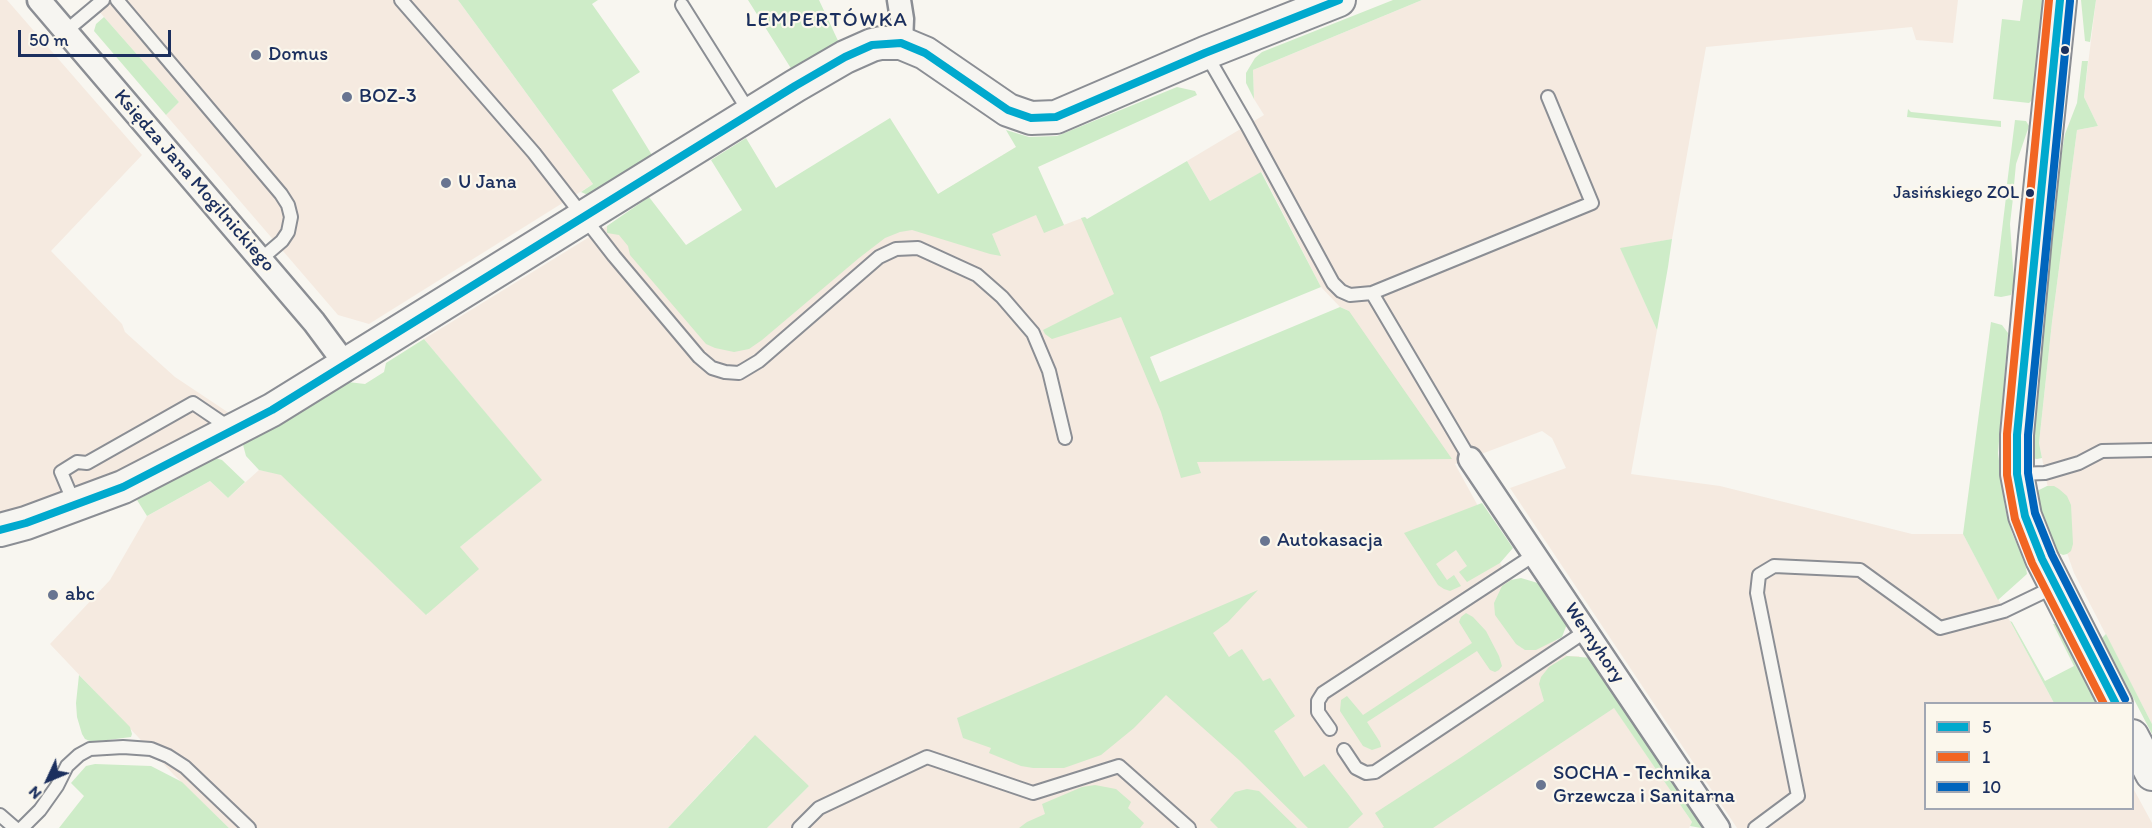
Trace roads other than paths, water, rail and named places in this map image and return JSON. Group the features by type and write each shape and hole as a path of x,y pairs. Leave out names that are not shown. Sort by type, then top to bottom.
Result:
{"street":[{"name":"Księdza Jana Mogilnickiego","path":"39,0 261,259 346,364"},
{"path":"898,0 902,19 901,43"},
{"path":"0,530 27,523 123,487 272,410 584,219 750,114 845,57 872,45 901,43 925,53 1008,110 1031,118 1056,117 1205,53 1339,0"},
{"path":"2060,0 2017,435 2017,474 2025,516 2042,559 2115,702"},
{"name":"Wernyhory","path":"1470,459 1718,828"},
{"path":"2134,738 2152,774"}],"lane":[{"path":"66,31 103,0"},
{"path":"117,0 288,205 291,217 288,232 282,241 261,259"},
{"path":"401,0 534,153 584,219 699,357 712,368 740,373 759,361 879,257 896,249 918,248 977,275 1002,297 1033,333 1049,371 1065,438"},
{"path":"682,5 750,114"},
{"path":"1205,53 1333,282 1341,291 1350,296 1372,293 1592,203 1548,97"},
{"path":"1372,293 1470,459"},
{"path":"75,506 61,472 77,462 87,463 193,403 221,422 228,433"},
{"path":"2017,474 2045,473 2079,462 2102,451 2152,450"},
{"path":"1330,729 1318,712 1318,701 1323,693 1534,555"},
{"path":"1755,828 1798,796 1757,593 1760,575 1774,566 1860,570 1940,628 2004,611 2056,586"},
{"path":"1344,750 1356,768 1366,773 1375,772 1586,631"},
{"path":"22,828 40,810 57,786 67,766 79,755 90,749 123,747 151,749 185,767 249,828"},
{"path":"799,828 819,808 927,757 1033,793 1119,766 1189,828"},
{"path":"0,815 15,828"}],"place":[{"name":"Domus","path":"256,55"},
{"name":"BOZ-3","path":"347,97"},
{"name":"U Jana","path":"446,183"},
{"name":"Jasińskiego ZOL","path":"2030,193"},
{"name":"Autokasacja","path":"1265,541"},
{"name":"abc","path":"53,595"},
{"name":"SOCHA - Technika Grzewcza i Sanitarna","path":"1541,785"}],"district":[{"name":"LEMPERTÓWKA","path":"827,21"}]}
